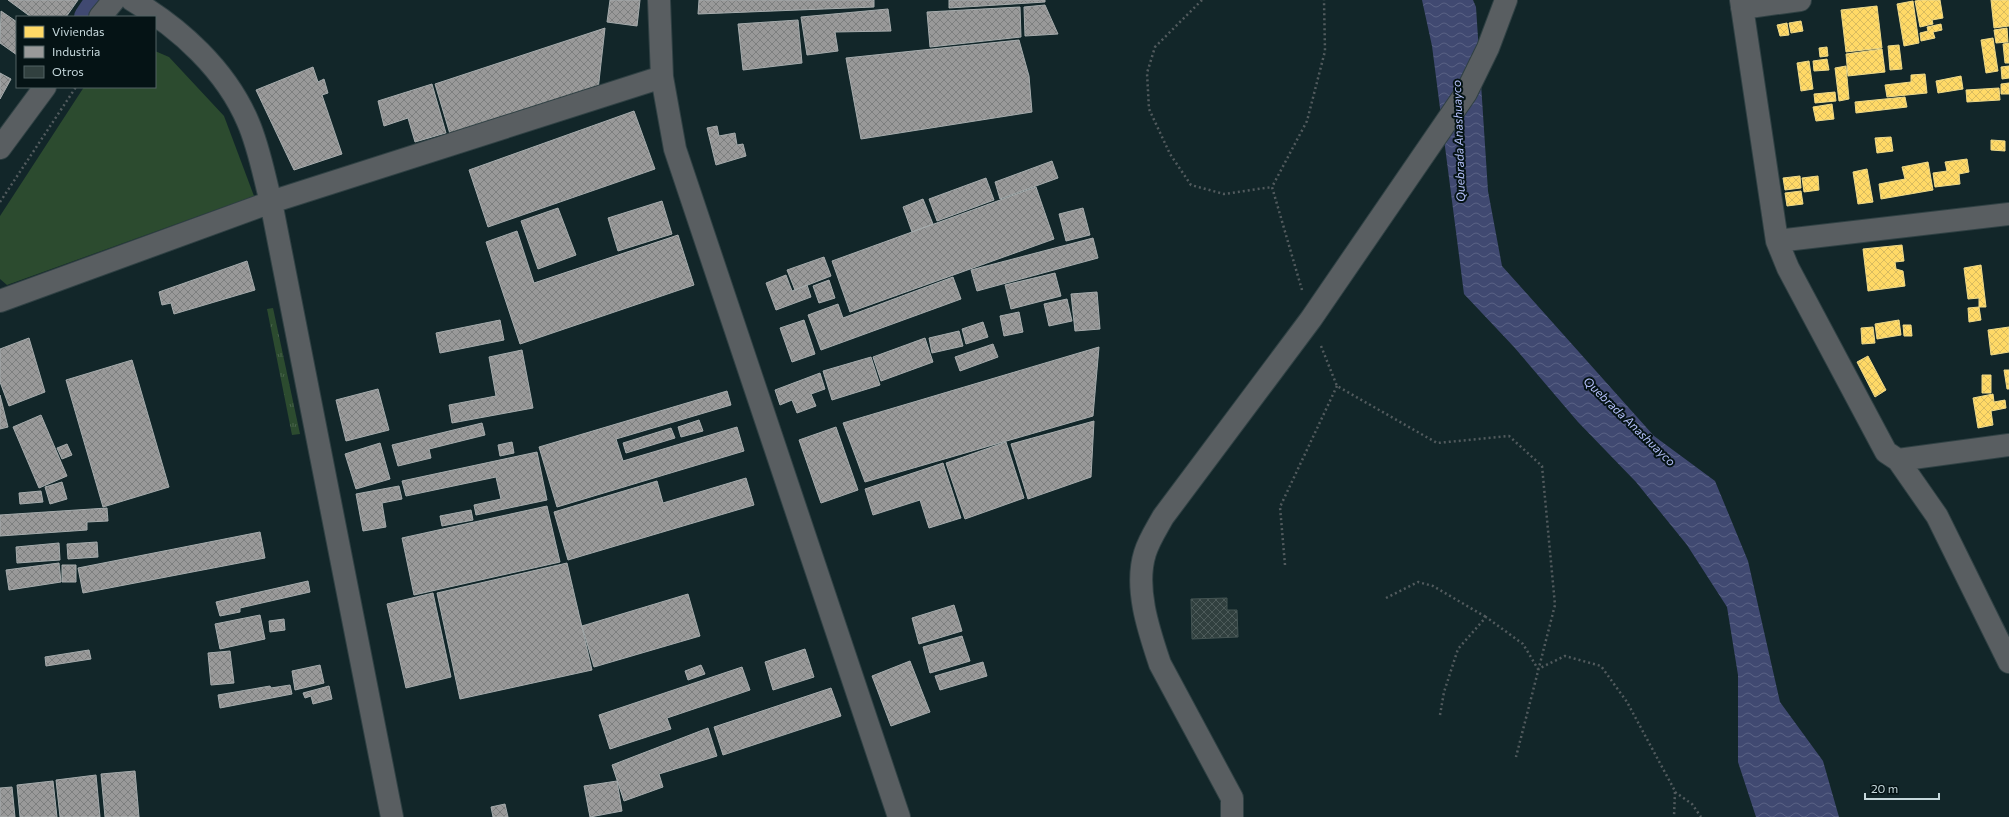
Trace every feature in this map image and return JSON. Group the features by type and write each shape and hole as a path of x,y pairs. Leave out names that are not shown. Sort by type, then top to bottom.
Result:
{"street":[{"path":"101,16 114,0"},
{"path":"132,0 156,16"},
{"path":"659,0 662,77 675,149 899,817"},
{"path":"1232,817 1232,798 1160,664 1152,641 1143,601 1141,580 1145,553 1163,517 1311,319 1466,92 1488,48 1506,0"},
{"path":"1800,0 1742,4 1777,241 1788,268 1886,452 1898,460 1937,516 2009,662"},
{"path":"156,16 189,43 218,71 236,97 249,123 271,202 392,817"},
{"path":"0,301 271,202 662,77"},
{"path":"0,148 44,88"},
{"path":"1777,241 2009,214"},
{"path":"1898,460 2009,445"}],"path":[{"path":"1202,0 1155,47 1147,73 1149,109 1170,154 1191,185 1224,194 1272,187"},
{"path":"1324,0 1325,51 1307,121 1272,187 1311,319 1337,386 1437,443 1509,436 1542,466 1555,605 1516,757"},
{"path":"0,202 75,88"},
{"path":"1285,565 1280,507 1337,386"},
{"path":"1386,598 1418,582 1433,586 1486,617 1523,644 1538,669"},
{"path":"1440,715 1444,692 1458,649 1486,617"},
{"path":"1538,669 1564,656 1600,666 1627,702 1675,791 1692,804 1702,817"},
{"path":"1674,817 1675,791"}],"green space":[{"path":"156,51 169,57 224,116 254,196 7,285 0,279 0,216 83,88 156,88"},
{"path":"273,308 300,434 292,435 267,309"}],"water":[{"name":"Quebrada Anashuayco","path":"1422,0 1473,0 1476,7 1488,191 1502,266 1654,436 1715,481 1748,561 1780,702 1823,761 1839,817 1756,817 1738,762 1738,675 1727,607 1687,545 1636,482 1578,422 1514,347 1464,294 1432,46"}],"building: Viviendas":[{"path":"1940,0 1943,18 1932,20 1933,24 1920,27 1915,1"},
{"path":"1991,0 2009,0 2009,26 1994,28"},
{"path":"1913,1 1919,43 1904,46 1897,4"},
{"path":"1877,6 1882,48 1846,52 1841,10"},
{"path":"1801,21 1803,31 1791,33 1789,23"},
{"path":"1787,23 1789,35 1780,36 1777,25"},
{"path":"1941,24 1942,30 1933,32 1935,38 1921,41 1920,33 1928,31 1927,27"},
{"path":"2007,28 2008,42 1996,43 1994,30"},
{"path":"1993,38 1998,71 1986,73 1981,40"},
{"path":"2009,43 2009,63 2005,63 2003,44"},
{"path":"1899,45 1902,69 1890,70 1888,46"},
{"path":"1827,47 1828,56 1820,57 1819,48"},
{"path":"1882,49 1885,72 1848,76 1846,54"},
{"path":"1827,59 1829,70 1814,71 1813,61"},
{"path":"1809,61 1813,89 1801,91 1797,63"},
{"path":"1846,66 1849,99 1839,101 1835,68"},
{"path":"2009,66 2009,78 2002,79 2001,67"},
{"path":"1925,74 1927,93 1887,97 1885,85 1911,82 1911,75"},
{"path":"1961,76 1963,89 1938,93 1936,81"},
{"path":"2009,83 2009,94 2001,94 2001,84"},
{"path":"1999,88 2000,100 1967,102 1966,90"},
{"path":"1835,92 1836,101 1815,103 1814,94"},
{"path":"1905,97 1907,107 1856,113 1855,102"},
{"path":"1832,104 1834,119 1816,121 1813,107"},
{"path":"1891,137 1893,151 1877,153 1875,138"},
{"path":"1991,140 2005,141 2005,151 1991,150"},
{"path":"1967,159 1969,172 1959,174 1960,184 1935,187 1933,173 1947,171 1945,162"},
{"path":"1928,162 1933,190 1881,199 1879,184 1905,179 1902,167"},
{"path":"1867,169 1873,202 1858,204 1853,172"},
{"path":"1800,176 1801,188 1785,190 1783,178"},
{"path":"1818,176 1819,190 1804,192 1802,178"},
{"path":"1801,191 1803,204 1787,206 1785,193"},
{"path":"1902,245 1904,261 1895,262 1896,269 1903,271 1905,286 1868,291 1863,249"},
{"path":"1981,265 1986,307 1979,307 1979,298 1968,299 1964,268"},
{"path":"1979,307 1981,320 1969,322 1968,308"},
{"path":"1899,320 1901,335 1877,339 1875,324"},
{"path":"1903,325 1911,325 1912,336 1904,336"},
{"path":"1873,327 1875,343 1862,344 1861,328"},
{"path":"2009,327 2009,352 1991,355 1988,330"},
{"path":"1868,356 1886,390 1875,397 1857,362"},
{"path":"2004,370 2009,370 2009,389 2007,389"},
{"path":"1982,375 1991,375 1991,393 1982,393"},
{"path":"1993,394 1994,402 2005,400 2006,408 1991,411 1993,425 1978,428 1973,398"}],"building: Industria":[{"path":"8,0 78,0 67,16 30,16"},
{"path":"610,0 640,0 637,26 607,22"},
{"path":"699,0 874,0 874,7 698,14"},
{"path":"949,0 1045,0 1045,2 949,8"},
{"path":"1045,5 1058,34 1025,36 1024,7"},
{"path":"1020,7 1021,37 930,47 927,12"},
{"path":"888,9 891,31 835,32 838,51 807,55 801,17"},
{"path":"1,11 16,21 16,54 0,43"},
{"path":"798,20 802,63 743,70 738,24"},
{"path":"605,28 598,90 450,134 435,84"},
{"path":"1019,40 1029,76 1032,112 861,139 846,58"},
{"path":"313,67 318,82 324,79 328,93 322,95 342,154 294,170 256,90"},
{"path":"0,73 11,79 0,99"},
{"path":"432,84 446,133 415,142 408,118 384,126 378,101"},
{"path":"634,111 655,169 488,227 469,170"},
{"path":"717,126 719,136 735,133 737,145 743,144 746,156 716,165 707,128"},
{"path":"1052,161 1058,178 1000,199 995,182"},
{"path":"986,178 994,200 937,221 929,199"},
{"path":"1036,187 1054,239 850,312 832,261"},
{"path":"923,199 933,224 912,232 903,207"},
{"path":"662,201 672,234 618,251 608,218"},
{"path":"558,208 576,255 538,269 521,221"},
{"path":"1083,208 1090,235 1066,241 1059,214"},
{"path":"517,231 534,283 678,235 694,285 520,344 486,242"},
{"path":"1093,238 1098,258 977,291 971,270"},
{"path":"824,257 831,276 795,290 787,270"},
{"path":"247,261 255,290 174,314 171,303 162,305 159,292"},
{"path":"1055,273 1061,296 1011,309 1005,285"},
{"path":"786,275 792,291 807,285 811,297 776,310 766,283"},
{"path":"953,277 961,299 821,350 808,315 838,304 843,318"},
{"path":"829,280 835,298 819,303 813,286"},
{"path":"1097,292 1100,329 1075,331 1071,294"},
{"path":"1067,299 1072,321 1049,326 1044,304"},
{"path":"1019,312 1023,332 1004,336 1000,316"},
{"path":"500,320 504,340 440,353 436,333"},
{"path":"804,320 815,354 792,362 780,328"},
{"path":"983,322 988,337 966,344 962,329"},
{"path":"959,331 963,346 932,353 929,338"},
{"path":"29,338 45,392 9,406 0,382 0,349"},
{"path":"925,338 933,362 881,381 873,357"},
{"path":"993,344 998,357 960,371 955,357"},
{"path":"1099,347 1093,416 865,482 843,423"},
{"path":"522,350 533,408 452,423 449,405 496,396 489,357"},
{"path":"871,357 880,385 832,400 823,371"},
{"path":"132,360 169,487 103,507 66,380"},
{"path":"820,373 825,389 811,394 816,406 797,413 792,400 780,405 775,390"},
{"path":"378,389 389,430 346,441 336,400"},
{"path":"727,391 731,405 616,439 623,461 737,427 744,451 557,507 539,447"},
{"path":"0,395 8,427 0,429"},
{"path":"41,415 67,476 39,488 13,427"},
{"path":"699,420 703,431 681,437 678,427"},
{"path":"1094,421 1091,477 1028,499 1011,444"},
{"path":"482,423 485,435 429,449 431,458 398,466 392,445"},
{"path":"836,427 858,490 821,503 799,440"},
{"path":"671,428 675,438 626,453 623,443"},
{"path":"512,442 514,453 500,456 498,445"},
{"path":"1006,442 1024,498 965,519 946,463"},
{"path":"380,443 390,479 356,489 345,454"},
{"path":"67,444 72,455 62,459 57,448"},
{"path":"537,452 547,500 476,515 474,505 501,499 496,477 406,496 402,481"},
{"path":"943,463 961,518 929,528 920,500 873,515 865,489"},
{"path":"746,478 754,505 568,560 554,512 657,481 663,503"},
{"path":"62,482 67,499 50,504 45,487"},
{"path":"399,486 402,499 382,503 386,527 363,531 356,494"},
{"path":"41,491 43,502 20,504 19,493"},
{"path":"547,506 560,562 414,595 402,538"},
{"path":"107,508 108,521 87,522 87,530 0,536 0,515"},
{"path":"471,510 473,520 442,526 440,516"},
{"path":"260,532 265,558 83,593 78,568"},
{"path":"97,542 98,557 68,559 67,544"},
{"path":"59,543 60,560 17,563 16,547"},
{"path":"59,563 61,582 9,590 6,570"},
{"path":"567,563 592,670 460,699 437,593"},
{"path":"62,565 76,565 76,582 62,582"},
{"path":"308,581 310,592 240,608 240,612 220,616 216,602"},
{"path":"433,593 451,677 406,688 387,604"},
{"path":"688,594 700,636 594,667 582,626"},
{"path":"954,605 962,631 919,644 912,618"},
{"path":"260,615 265,639 220,649 215,624"},
{"path":"284,619 285,630 270,632 269,621"},
{"path":"962,636 970,661 930,673 923,647"},
{"path":"805,649 814,677 773,690 765,662"},
{"path":"89,650 91,659 46,666 45,657"},
{"path":"230,651 234,683 211,685 208,653"},
{"path":"910,661 930,712 891,726 872,676"},
{"path":"983,662 987,676 940,690 935,676"},
{"path":"320,665 324,683 295,690 292,671"},
{"path":"701,665 705,674 688,680 685,671"},
{"path":"742,667 750,690 667,718 671,729 610,749 599,715"},
{"path":"290,685 292,694 220,708 218,695 270,686 271,688"},
{"path":"329,686 332,699 313,704 311,696 305,698 303,693"},
{"path":"831,688 841,716 723,755 714,727"},
{"path":"708,728 717,756 659,774 663,787 624,801 612,765"},
{"path":"135,771 139,817 105,817 101,774"},
{"path":"96,775 100,817 60,817 56,780"},
{"path":"53,781 57,817 20,817 17,785"},
{"path":"617,781 622,811 590,817 584,786"},
{"path":"12,787 15,817 0,817 0,788"},
{"path":"505,804 508,817 493,817 491,807"}],"building: Otros":[{"path":"1227,598 1227,610 1237,610 1238,637 1192,639 1191,599"}],"waterway":[{"path":"88,16 93,8"}]}
